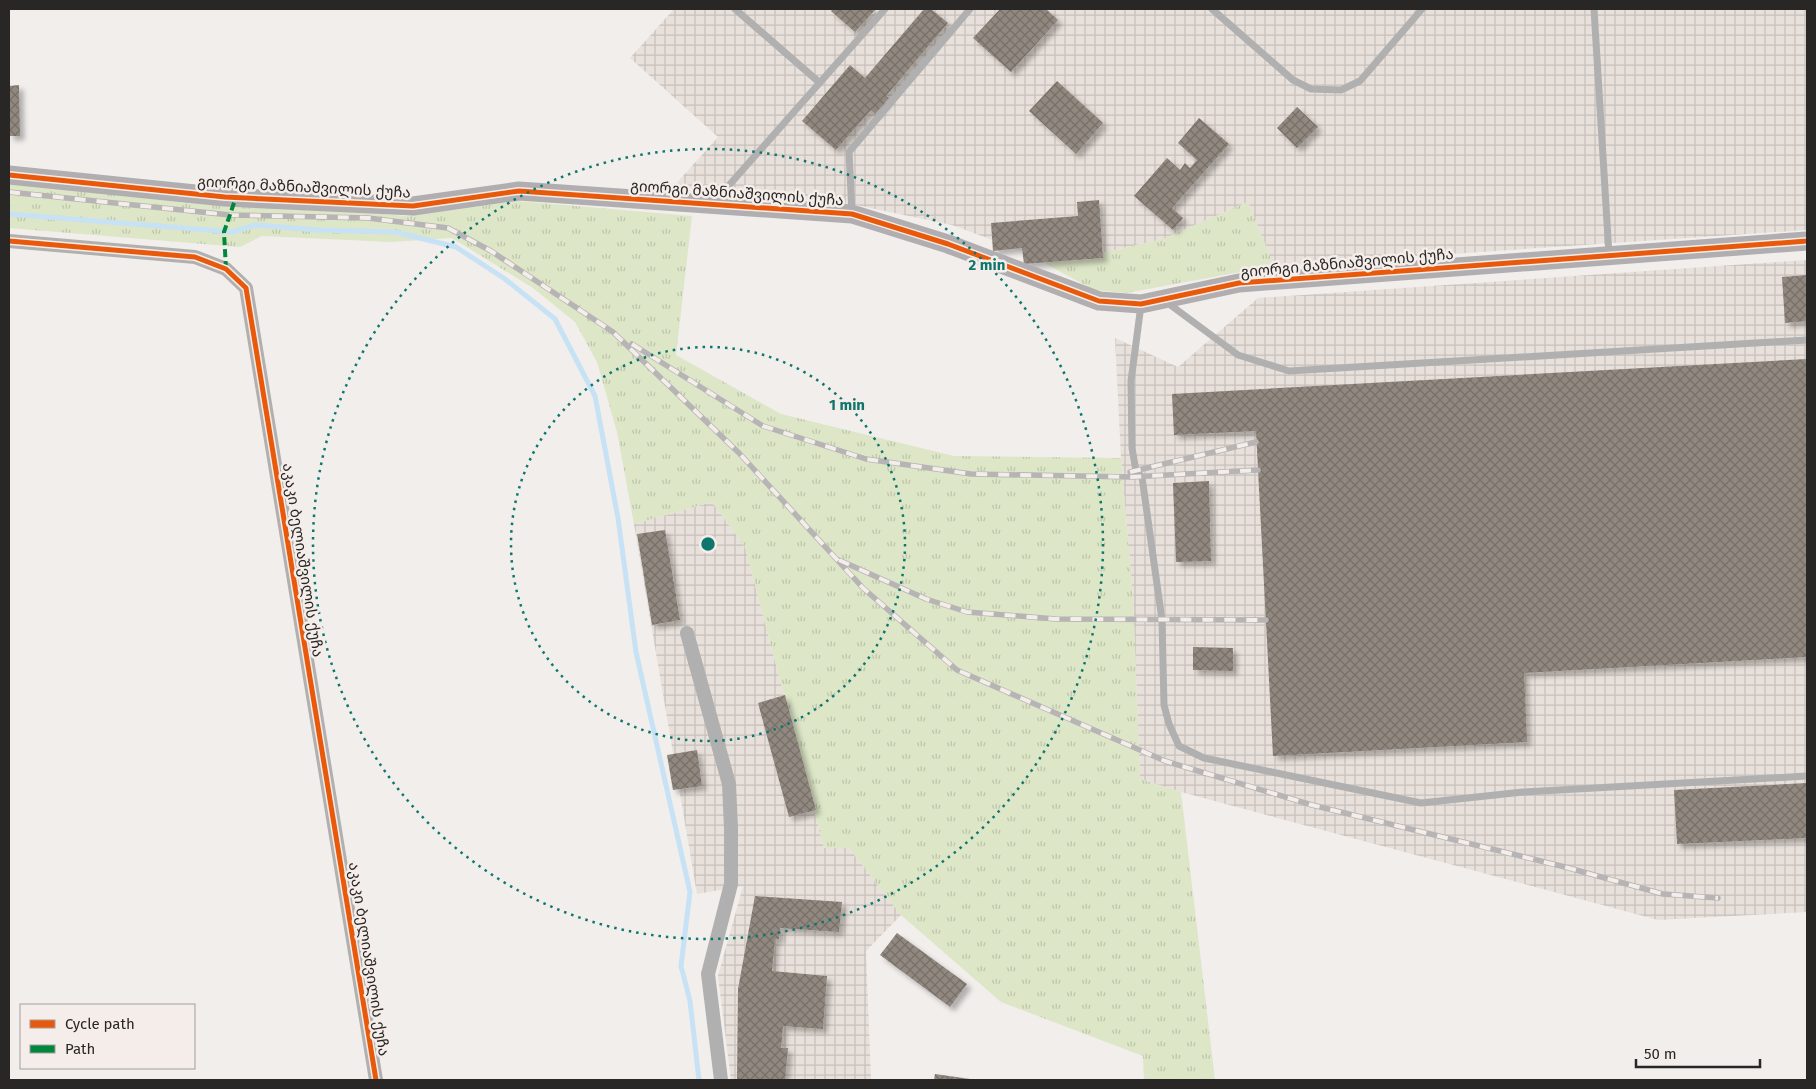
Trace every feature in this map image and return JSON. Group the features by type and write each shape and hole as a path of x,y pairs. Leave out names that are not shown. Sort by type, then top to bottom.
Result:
{"street":[{"name":"გიორგი მაზნიაშვილის ქუჩა","path":"9,175 225,197 413,206 518,190 852,214 948,244 1099,301 1141,304 1239,283 1807,241"},
{"name":"აკაკი ბელიაშვილის ქუჩა","path":"9,241 195,257 226,269 246,288 376,1080"},
{"path":"687,633 729,784 731,884 708,974 721,1080"}],"lane":[{"path":"735,9 820,83"},
{"path":"712,204 885,9"},
{"path":"852,214 849,152 970,9"},
{"path":"1212,9 1293,80 1311,89 1341,90 1360,81 1422,9"},
{"path":"1594,9 1609,255"},
{"path":"1163,300 1238,355 1289,371 1807,340"},
{"path":"1141,304 1131,381 1132,448 1136,471 1142,477 1162,620 1164,705 1169,724 1179,746 1204,758 1421,803 1522,792 1807,776"}],"shaded area":[{"path":"674,9 1807,9 1807,230 1274,266 1248,202 1163,239 1067,261 1022,251 952,225 856,205 674,186 718,137 630,58"},
{"path":"1807,260 1807,912 1658,920 1181,792 1140,779 1133,597 1121,458 1115,338 1178,367 1258,298"},
{"path":"712,502 745,547 824,848 849,848 901,915 866,951 871,1080 731,1080 718,976 743,886 697,894 634,524"}],"green space":[{"path":"9,182 406,216 518,201 692,216 676,355 781,414 954,456 1121,458 1133,597 1140,779 1181,792 1215,1080 1144,1080 1143,1056 1001,1002 901,915 849,848 824,848 745,547 712,502 634,524 617,432 597,362 575,322 533,288 452,238 392,242 262,236 240,247 9,228"},
{"path":"1248,202 1274,266 1126,293 1094,290 1022,251 1068,261 1163,239"}],"building":[{"path":"833,9 876,9 855,32 831,11"},
{"path":"924,9 931,9 948,23 886,96 889,98 875,114 871,110 836,150 802,121 850,65 865,78"},
{"path":"1000,9 1046,9 1058,20 1011,72 973,38"},
{"path":"1057,81 1103,123 1076,154 1029,111"},
{"path":"19,85 20,136 9,136 9,86"},
{"path":"1297,107 1318,127 1297,148 1277,128"},
{"path":"1199,118 1229,144 1172,208 1183,218 1173,230 1134,196 1167,158 1180,170 1185,163 1190,168 1197,160 1178,143"},
{"path":"1099,200 1103,258 1024,264 1022,248 993,251 991,223 1078,216 1077,202"},
{"path":"1807,275 1807,321 1785,323 1782,277"},
{"path":"1807,359 1807,657 1524,673 1527,742 1273,756 1256,431 1174,435 1172,394"},
{"path":"1209,481 1211,561 1176,562 1173,483"},
{"path":"665,530 680,620 652,625 637,534"},
{"path":"1193,647 1233,648 1233,671 1193,670"},
{"path":"785,695 816,810 789,817 758,703"},
{"path":"697,750 702,786 673,790 667,755"},
{"path":"1807,783 1807,838 1677,844 1674,790"},
{"path":"755,896 842,902 839,932 780,928 779,939 775,939 772,971 827,976 823,1029 783,1026 781,1048 788,1048 785,1080 737,1080 738,989"},
{"path":"897,933 967,984 950,1007 880,955"},
{"path":"935,1074 970,1079 970,1080 934,1080"}],"waterway":[{"path":"9,214 233,232 255,225 318,230 395,232 456,247 505,279 555,319 595,396 618,518 636,652 690,892 681,966 690,1001 699,1080"}],"railway":[{"path":"9,192 230,215 368,218 448,228 491,251 613,332 739,453 863,588 957,670 1165,761 1312,805 1565,867 1663,894 1718,898"},
{"path":"632,344 763,426 866,459 971,474 1131,477 1258,470"},
{"path":"1130,472 1256,442"},
{"path":"839,560 926,599 967,612 1056,619 1266,620"}],"marked path":[{"path":"226,269 224,232 236,197"}],"cycle path":[{"path":"9,175 225,197 413,206 519,191 852,214 948,244 1099,301 1141,304 1239,283 1807,241"},
{"path":"9,241 195,257 226,269 246,288 376,1080"}]}
